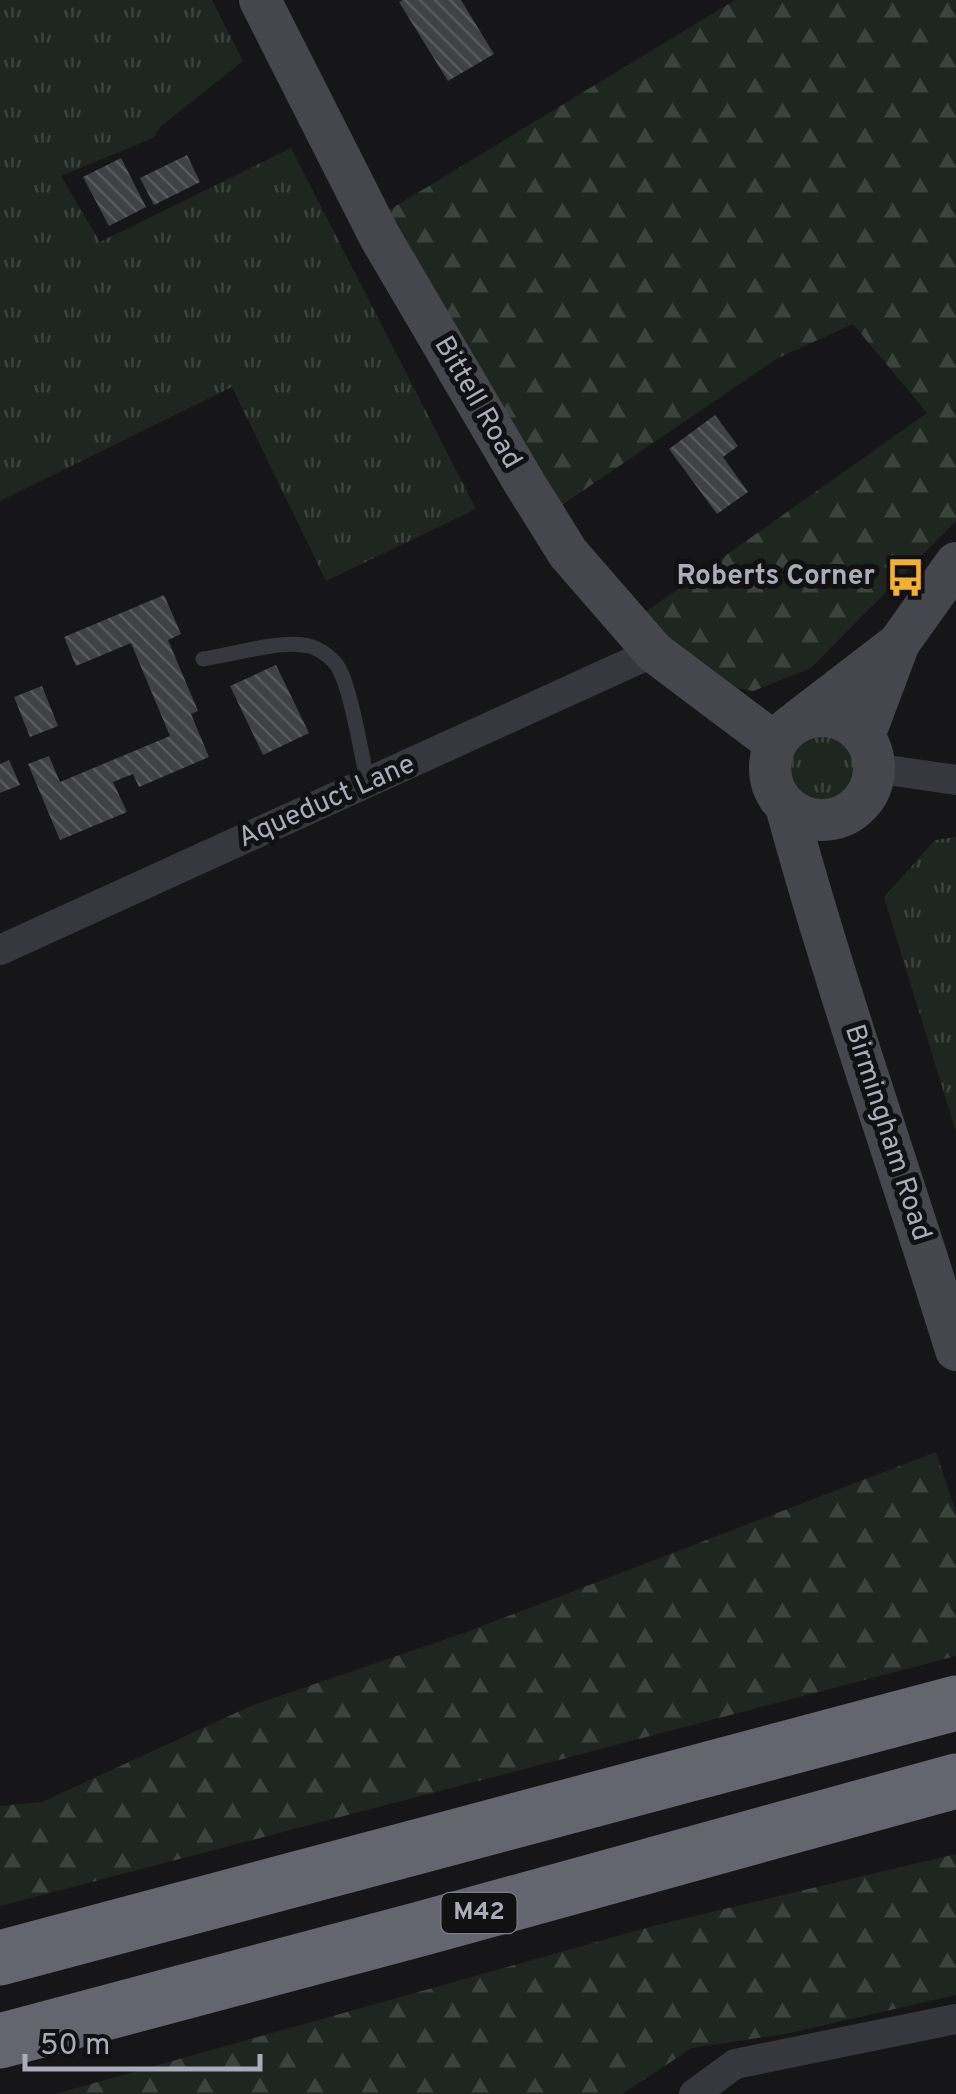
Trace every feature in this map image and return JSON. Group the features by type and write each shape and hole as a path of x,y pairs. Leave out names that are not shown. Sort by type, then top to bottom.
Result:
{"highway":[{"path":"0,1958 956,1704"},
{"name":"M42","path":"0,2041 956,1781"}],"main road":[{"name":"Bittell Road","path":"260,0 380,237 568,553 654,652 787,732"},
{"path":"899,644 869,752 872,782 867,795 840,817 813,820 799,815 776,794 769,770 771,753 787,732 899,644 956,563"},
{"path":"787,732 813,716 828,716 843,720 869,752"},
{"name":"Birmingham Road","path":"786,806 816,916 956,1350"},
{"path":"816,916 840,817"}],"street":[{"name":"Aqueduct Lane","path":"0,950 654,652"},
{"path":"869,752 956,780"},
{"path":"694,2094 734,2064 956,2019"}],"lane":[{"path":"203,660 285,644 304,644 323,652 338,666 347,691 368,784"}],"green space":[{"path":"0,0 212,0 243,61 161,126 153,138 61,176 100,242 291,148 476,509 326,581 232,387 0,501"},
{"path":"735,0 956,0 956,521 811,668 753,691 714,684 637,618 927,413 853,324 778,358 556,509 381,215"},
{"path":"815,724 842,729 858,742 865,759 863,777 855,794 842,807 825,812 798,801 781,780 778,764 784,748"},
{"path":"956,837 956,1132 884,897 935,840"},
{"path":"936,1452 956,1512 956,1656 0,1906 0,1806 42,1802 253,1705 464,1633"},
{"path":"956,1854 956,1995 790,2033 692,2048 622,2094 55,2094 653,1926"}],"building":[{"path":"461,0 494,54 448,81 399,2"},
{"path":"187,155 200,182 154,205 140,178"},
{"path":"121,158 146,207 109,226 83,177"},
{"path":"715,415 738,446 723,457 748,492 717,514 669,449"},
{"path":"164,595 181,634 168,640 198,711 191,714 209,757 139,787 133,774 113,782 127,812 60,840 28,764 49,756 60,782 170,736 131,643 76,666 64,637"},
{"path":"276,665 309,733 263,755 230,686"},
{"path":"42,686 58,726 30,737 14,697"},
{"path":"9,760 20,785 0,793 0,764"}],"place":[{"name":"Roberts Corner","path":"905,577"}]}
